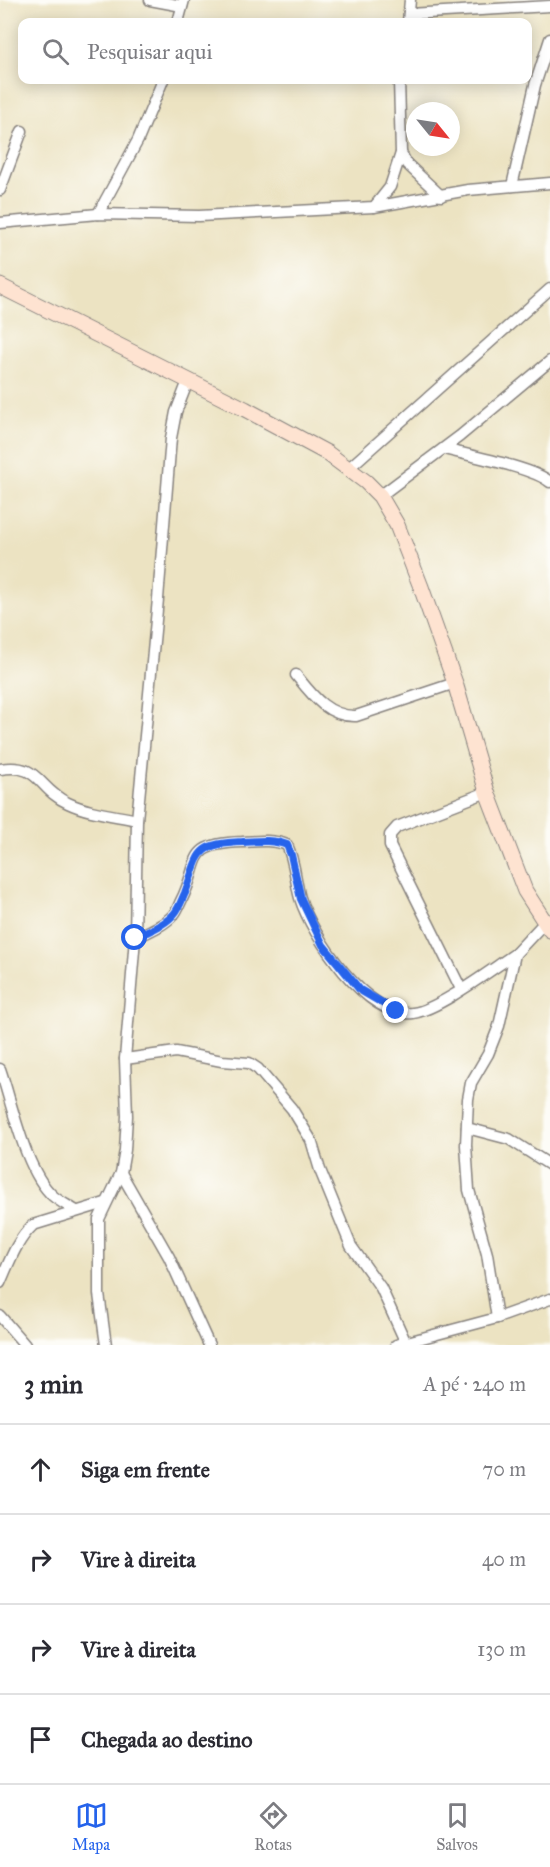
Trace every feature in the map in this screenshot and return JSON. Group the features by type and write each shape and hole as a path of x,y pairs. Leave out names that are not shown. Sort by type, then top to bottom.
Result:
{"street":[{"path":"150,0 183,3 179,18"},
{"path":"410,0 408,18 550,6"},
{"path":"512,186 535,85 550,39"},
{"path":"98,214 138,140 161,84"},
{"path":"374,207 390,187 401,153 399,84"},
{"path":"0,190 22,131"},
{"path":"401,153 407,164 441,196"},
{"path":"0,224 98,214 199,216 374,207 468,190 550,183"},
{"path":"0,286 327,453 349,468 380,496 397,525 455,682 487,792 525,891 548,924 515,954 430,1007 414,1013 396,1011 387,1008 360,990 323,945 301,899 287,845 277,841 218,843 203,848 197,857 184,896 174,914 155,928 135,938"},
{"path":"349,468 550,289"},
{"path":"380,496 399,479 444,448 550,361"},
{"path":"106,1345 99,1294 99,1219 121,1173 125,1150 127,1116 125,1059 135,938 137,820 171,438 176,412 188,381"},
{"path":"444,448 519,469 546,478 550,482"},
{"path":"296,675 323,705 343,717 356,716 455,682"},
{"path":"0,769 24,768 56,797 69,804 86,810 137,820"},
{"path":"461,989 390,846 390,835 397,827 487,792"},
{"path":"497,1318 487,1254 469,1190 467,1128 471,1083 488,1054 499,1026 515,954"},
{"path":"125,1059 177,1052 222,1061 249,1063 258,1069 292,1109 310,1140 351,1246 381,1288 401,1343 497,1318 550,1299"},
{"path":"0,1069 14,1118 41,1180 52,1195 76,1211"},
{"path":"467,1128 509,1139 550,1165"},
{"path":"121,1173 169,1257 209,1345"},
{"path":"0,1283 17,1244 33,1225 105,1203"},
{"path":"0,1316 25,1345"}],"route":[{"path":"135,938 155,928 174,914 184,896 197,857 203,848 218,843 277,841 287,845 301,899 323,945 360,990 387,1008 396,1011"}]}
